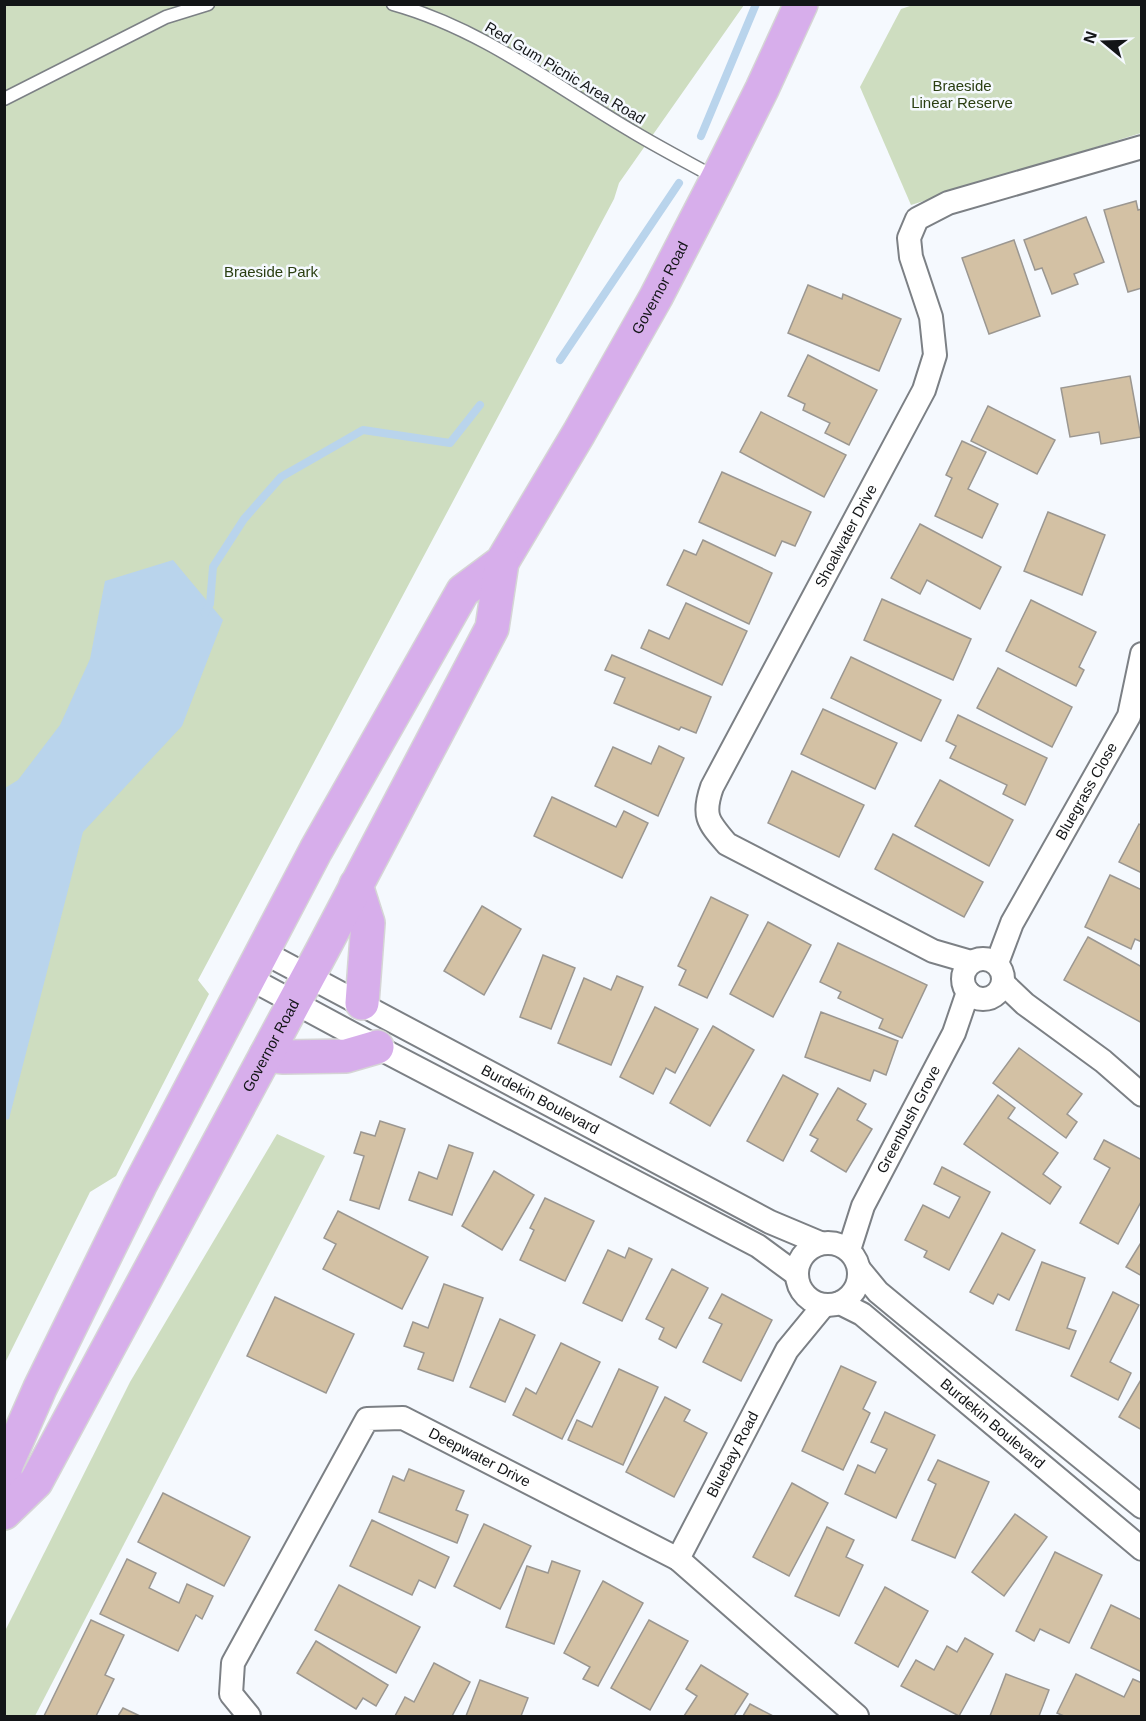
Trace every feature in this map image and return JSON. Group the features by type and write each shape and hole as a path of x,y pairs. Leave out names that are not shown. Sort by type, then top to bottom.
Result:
{"main road":[{"name":"Governor Road","path":"4,1513 36,1482 492,628 502,562 585,423 656,297 762,89 801,4"},
{"name":"Governor Road","path":"4,1473 40,1388 140,1185 316,850 463,591 502,562"},
{"path":"356,885 368,923 362,1003"},
{"path":"266,1055 346,1056 377,1047"}],"street":[{"name":"Shoalwater Drive","path":"983,979 727,844 711,825 706,805 712,787 924,390 935,355 932,317 911,256 909,238 917,219 948,203 1142,147"},
{"name":"Bluegrass Close","path":"983,979 1012,923 1129,716 1142,654"},
{"name":"Burdekin Boulevard","path":"256,965 301,988 377,1047 758,1246 799,1283"},
{"path":"983,979 1025,1004 1103,1061 1142,1095"},
{"name":"Greenbush Grove","path":"840,1251 983,979"},
{"name":"Burdekin Boulevard","path":"301,988 362,1003 770,1222 840,1251 878,1292 906,1316 1142,1507"},
{"path":"810,1247 840,1251 859,1279 849,1297 832,1304 816,1303 799,1283 798,1263 810,1247"},
{"name":"Bluebay Road","path":"787,1350 799,1283"},
{"name":"Burdekin Boulevard","path":"832,1304 862,1314 1142,1549"},
{"name":"Bluebay Road","path":"678,1558 787,1350 832,1304"},
{"name":"Deepwater Drive","path":"249,1716 231,1694 233,1663 367,1419 403,1418 678,1558 857,1716"}],"lane":[{"path":"4,99 166,17 208,4"},
{"name":"Red Gum Picnic Area Road","path":"393,4 444,21 502,50 636,134 717,179"}],"green space":[{"name":"Braeside Park","path":"5,5 744,5 619,183 614,199 198,980 209,994 116,1176 90,1192 5,1363"},
{"name":"Braeside Linear Reserve","path":"913,5 1141,5 1141,133 911,205 860,87 901,9"},
{"path":"277,1134 325,1156 35,1716 5,1716 5,1631 130,1382"}],"water":[{"path":"173,560 223,620 182,726 83,832 9,1119 5,1120 5,788 18,780 60,725 90,659 105,581"}],"building":[{"path":"1136,201 1138,210 1142,209 1142,288 1128,292 1104,210"},
{"path":"1086,217 1104,262 1074,274 1078,284 1052,294 1042,268 1035,270 1024,240"},
{"path":"1014,240 1040,316 989,334 962,258"},
{"path":"808,285 842,299 843,294 901,319 879,371 788,333"},
{"path":"808,355 877,390 849,445 825,433 830,423 803,410 805,404 788,396"},
{"path":"1130,376 1141,437 1101,444 1099,432 1070,437 1061,388"},
{"path":"988,406 1055,440 1037,474 971,441"},
{"path":"761,412 846,455 824,497 740,452"},
{"path":"962,441 986,452 968,489 998,504 982,538 935,516 952,478 946,475"},
{"path":"722,472 811,512 795,546 782,541 775,556 699,522"},
{"path":"1048,512 1105,535 1082,595 1024,571"},
{"path":"920,524 1001,567 980,609 927,580 920,594 891,578"},
{"path":"703,540 772,573 749,624 667,585 684,550 696,555"},
{"path":"882,599 971,639 953,680 864,640"},
{"path":"1031,600 1096,632 1079,667 1084,670 1076,686 1006,651"},
{"path":"686,603 747,631 722,685 641,648 649,630 669,639"},
{"path":"612,655 711,697 696,733 681,727 679,730 614,703 625,678 605,670"},
{"path":"851,657 941,700 921,741 831,698"},
{"path":"998,668 1072,707 1052,747 977,708"},
{"path":"823,709 897,743 875,789 801,754"},
{"path":"958,715 1047,758 1025,805 1003,794 1007,785 950,758 956,746 946,741"},
{"path":"659,746 684,758 658,816 595,786 613,747 651,764"},
{"path":"792,771 864,805 839,857 768,823"},
{"path":"940,780 1013,820 989,866 915,826"},
{"path":"552,797 616,827 624,811 648,823 622,878 534,836"},
{"path":"1139,824 1142,826 1142,873 1119,862"},
{"path":"893,834 983,882 964,917 875,869"},
{"path":"1110,875 1142,890 1142,942 1135,939 1131,949 1085,927"},
{"path":"711,897 748,915 707,998 679,985 686,970 678,966"},
{"path":"482,906 521,929 484,995 444,971"},
{"path":"768,922 811,945 773,1017 730,994"},
{"path":"1088,937 1142,967 1142,1023 1064,980"},
{"path":"838,943 927,985 902,1038 879,1028 883,1019 838,998 841,992 820,982"},
{"path":"543,955 575,968 551,1029 520,1017"},
{"path":"617,976 643,987 611,1065 558,1043 584,978 611,990"},
{"path":"655,1007 698,1029 675,1073 666,1068 653,1094 620,1077"},
{"path":"821,1012 898,1041 886,1075 874,1070 870,1081 805,1057"},
{"path":"713,1026 754,1050 710,1126 670,1103"},
{"path":"1019,1048 1082,1094 1067,1114 1077,1122 1066,1138 993,1083"},
{"path":"783,1075 818,1094 783,1161 747,1141"},
{"path":"838,1088 866,1104 857,1120 872,1129 846,1172 811,1151 818,1139 810,1135"},
{"path":"998,1095 1015,1108 1008,1118 1058,1153 1043,1174 1061,1187 1050,1204 964,1144"},
{"path":"380,1121 405,1129 379,1209 350,1200 364,1156 354,1153 361,1132 375,1136"},
{"path":"1104,1140 1142,1160 1142,1200 1118,1244 1080,1223 1110,1168 1094,1159"},
{"path":"449,1145 473,1153 452,1215 409,1200 419,1172 437,1179"},
{"path":"942,1167 990,1192 949,1270 924,1257 927,1251 905,1240 923,1205 949,1218 960,1197 934,1184"},
{"path":"494,1171 534,1195 502,1250 462,1226"},
{"path":"545,1198 594,1221 565,1281 520,1260 534,1230 530,1228"},
{"path":"338,1211 428,1257 402,1309 323,1269 336,1244 324,1238"},
{"path":"1002,1233 1035,1250 1009,1300 998,1294 993,1304 970,1292"},
{"path":"1142,1241 1142,1276 1126,1267"},
{"path":"629,1248 652,1259 622,1321 583,1303 608,1250 625,1258"},
{"path":"1042,1262 1085,1278 1067,1328 1076,1331 1069,1349 1016,1330"},
{"path":"672,1269 708,1288 676,1348 659,1339 664,1328 646,1319"},
{"path":"444,1284 483,1298 453,1381 418,1369 424,1353 404,1346 413,1322 428,1328"},
{"path":"1113,1292 1139,1305 1110,1362 1131,1373 1118,1400 1071,1376"},
{"path":"722,1294 772,1320 741,1381 703,1362 722,1324 709,1318"},
{"path":"275,1297 354,1334 326,1393 247,1356"},
{"path":"500,1319 535,1335 505,1402 470,1387"},
{"path":"561,1343 600,1362 562,1439 513,1415 526,1388 536,1394"},
{"path":"841,1366 876,1382 863,1409 870,1413 843,1470 802,1451"},
{"path":"619,1369 658,1387 623,1465 568,1440 577,1420 592,1427"},
{"path":"1142,1378 1142,1430 1119,1417"},
{"path":"665,1397 690,1410 684,1421 707,1433 674,1497 626,1472"},
{"path":"885,1412 935,1435 896,1518 845,1494 858,1465 875,1473 887,1449 871,1442"},
{"path":"938,1460 989,1482 955,1558 912,1540 936,1484 928,1480"},
{"path":"409,1469 464,1491 456,1510 468,1515 457,1543 379,1512 393,1476 404,1481"},
{"path":"792,1483 828,1503 789,1576 753,1557"},
{"path":"163,1493 250,1537 224,1586 138,1542"},
{"path":"1015,1514 1047,1537 1004,1596 972,1572"},
{"path":"372,1520 449,1557 435,1588 419,1580 412,1595 350,1566"},
{"path":"484,1524 531,1546 500,1609 454,1586"},
{"path":"827,1527 854,1540 846,1557 863,1565 839,1616 795,1596"},
{"path":"1055,1552 1102,1575 1069,1643 1040,1629 1034,1641 1016,1631"},
{"path":"127,1559 156,1573 149,1588 179,1603 187,1584 213,1596 202,1619 196,1615 178,1651 100,1614"},
{"path":"552,1561 580,1571 554,1644 506,1627 527,1566 548,1573"},
{"path":"603,1581 643,1603 598,1686 583,1679 590,1667 564,1653"},
{"path":"339,1585 420,1627 396,1673 315,1630"},
{"path":"885,1587 928,1611 898,1667 855,1643"},
{"path":"1111,1605 1142,1620 1142,1672 1091,1648"},
{"path":"91,1620 124,1635 105,1675 114,1679 96,1716 44,1716"},
{"path":"649,1620 688,1641 650,1710 611,1688"},
{"path":"965,1638 993,1654 959,1716 901,1686 916,1660 934,1670 947,1646 957,1652"},
{"path":"316,1641 388,1685 376,1706 363,1698 356,1709 297,1673"},
{"path":"434,1663 470,1682 452,1716 395,1716 405,1697 414,1702"},
{"path":"701,1665 748,1694 734,1716 684,1716 697,1696 686,1689"},
{"path":"1006,1674 1049,1690 1039,1716 990,1716"},
{"path":"1076,1674 1124,1697 1133,1679 1142,1683 1142,1716 1064,1716 1057,1713"},
{"path":"480,1680 528,1698 521,1716 466,1716"},
{"path":"750,1704 773,1716 743,1716"},
{"path":"123,1708 140,1716 118,1716"}],"waterway":[{"path":"701,136 756,4"},
{"path":"560,360 679,183"},
{"path":"205,613 210,604 213,567 244,519 281,477 363,430 450,443 480,405"}]}
